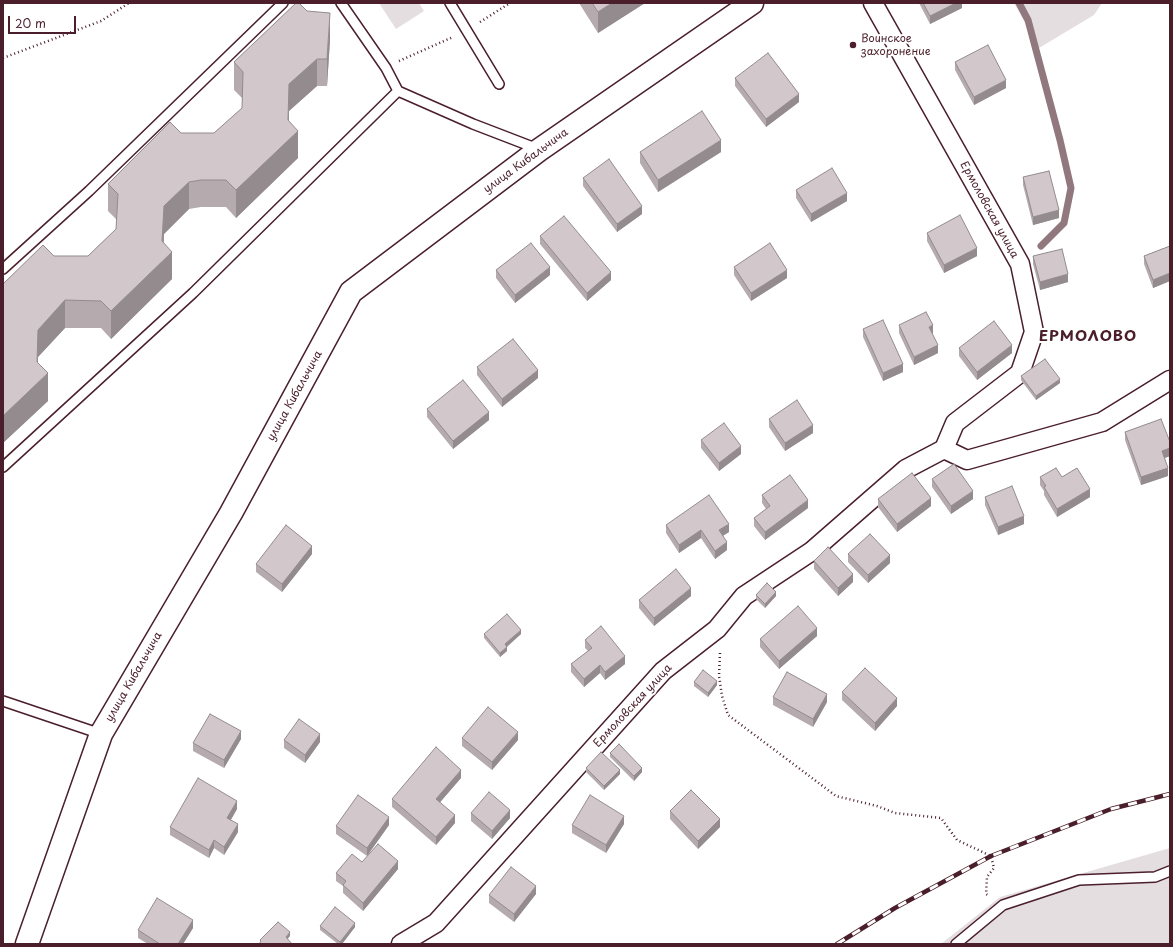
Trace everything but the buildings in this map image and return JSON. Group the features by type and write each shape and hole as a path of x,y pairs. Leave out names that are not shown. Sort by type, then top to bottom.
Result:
{"street":[{"name":"улица Кибальчича","path":"27,944 101,734 231,513 351,292 539,150 752,3"},
{"name":"Ермоловская улица","path":"401,944 436,923 663,671 717,629 744,596 812,551 906,468 944,449 955,423 1020,373 1034,332 1020,264 873,3"},
{"path":"944,449 967,460 1102,422 1170,380"}],"lane":[{"path":"3,269 89,191 283,3"},
{"path":"341,3 386,68 398,91 473,124 539,150"},
{"path":"450,3 499,84"},
{"path":"3,467 193,293 398,91"},
{"path":"3,701 101,734"},
{"path":"956,944 1003,905 1079,880 1155,877 1170,871"}],"path":[{"path":"3,58 101,21 129,3"},
{"path":"386,68 467,31 510,3"},
{"path":"717,629 720,657 719,676 722,696 728,715 836,796 877,806 895,813 941,818 957,840 992,856 994,868 987,877 986,894 1003,905"}],"shaded area":[{"path":"379,3 419,3 424,11 396,29"},
{"path":"1014,3 1102,3 1094,15 1039,48"},
{"path":"1170,848 1170,944 941,944 1000,897"}],"waterway":[{"path":"1019,3 1028,20 1060,140 1071,188 1064,223 1041,246"}],"railway":[{"path":"837,944 895,908 991,856 1111,809 1170,794"}],"place":[{"name":"Воинское захоронение","path":"853,45"}],"district":[{"name":"ЕРМОЛОВО","path":"1088,337"}]}
